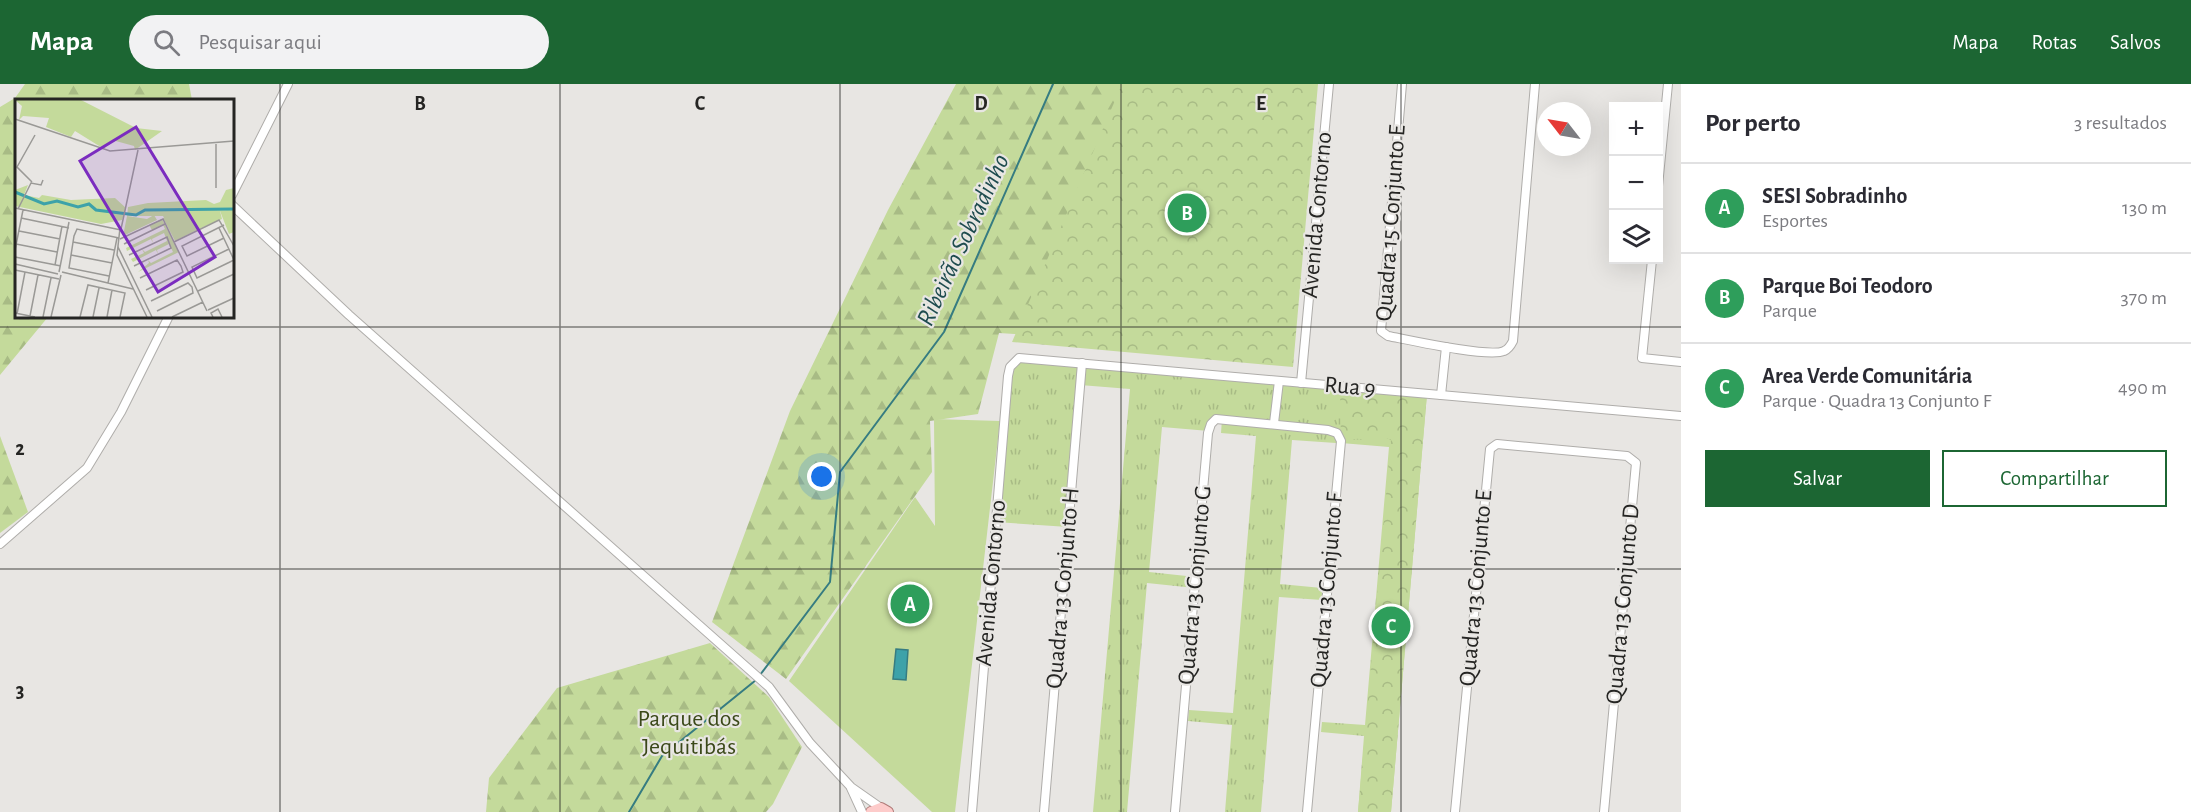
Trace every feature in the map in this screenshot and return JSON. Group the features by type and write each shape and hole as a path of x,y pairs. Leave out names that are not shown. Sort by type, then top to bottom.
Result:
{"street":[{"path":"234,191 288,84"},
{"name":"Avenida Contorno","path":"1301,383 1329,84"},
{"name":"Quadra 15 Conjunto E","path":"1402,84 1381,328 1388,336 1498,352 1508,349 1514,341 1535,84"},
{"path":"1662,156 1668,84"},
{"path":"234,207 349,315 769,687 810,743 851,787 879,809"},
{"path":"1652,264 1642,358 1681,362"},
{"path":"0,544 87,468 121,412 168,318"},
{"path":"1441,395 1446,346"},
{"name":"Avenida Contorno","path":"972,812 1008,376 1010,367 1019,358"},
{"name":"Rua 9","path":"1019,358 1681,416"},
{"name":"Quadra 13 Conjunto H","path":"1044,812 1082,363"},
{"path":"1274,423 1279,381"},
{"name":"Quadra 13 Conjunto G","path":"1175,812 1209,428 1216,419 1274,423"},
{"name":"Quadra 13 Conjunto F","path":"1274,423 1328,430 1337,433 1341,441 1307,812"},
{"name":"Quadra 13 Conjunto E","path":"1455,812 1490,449 1497,444 1572,450"},
{"name":"Quadra 13 Conjunto D","path":"1572,450 1627,456 1636,463 1604,812"},
{"path":"851,787 862,812"}],"green space":[{"path":"25,84 189,84 192,99 15,99 15,318 47,318 0,375 0,107 15,98"},
{"path":"956,84 1150,84 1112,341 999,333 978,414 930,421 932,472 786,679 712,622 790,411 888,210"},
{"path":"1122,84 1318,84 1293,367 1012,342"},
{"path":"1014,361 1427,394 1391,812 1358,812 1364,736 1321,732 1322,722 1365,725 1389,447 1341,443 1337,434 1336,443 1292,440 1280,584 1322,588 1322,600 1279,597 1261,812 1225,812 1232,725 1188,721 1189,710 1233,713 1256,436 1221,433 1222,419 1209,431 1162,427 1149,572 1196,577 1195,588 1147,583 1127,812 1093,812 1130,389 1080,385 1068,527 996,522 1008,376"},
{"path":"1340,389 1427,394 1391,812 1358,812 1391,439 1341,439"},
{"path":"934,419 1000,421 955,812 932,812 789,681 915,497 935,526"},
{"path":"0,436 28,512 0,533"},
{"name":"Parque dos Jequitibás","path":"710,643 769,697 802,747 773,804 766,812 486,812 489,778 557,688"}],"water":[{"path":"896,649 908,650 906,680 893,679"}],"waterway":[{"name":"Ribeirão Sobradinho","path":"760,675 830,582 840,472 944,332 1053,84"},
{"name":"Ribeirão Sobradinho","path":"629,812 662,756 756,680"}],"place":[{"name":"Parque Boi Teodoro","path":"1187,213"},
{"name":"SESI Sobradinho","path":"910,604"},
{"name":"Area Verde Comunitária","path":"1391,626"}]}
